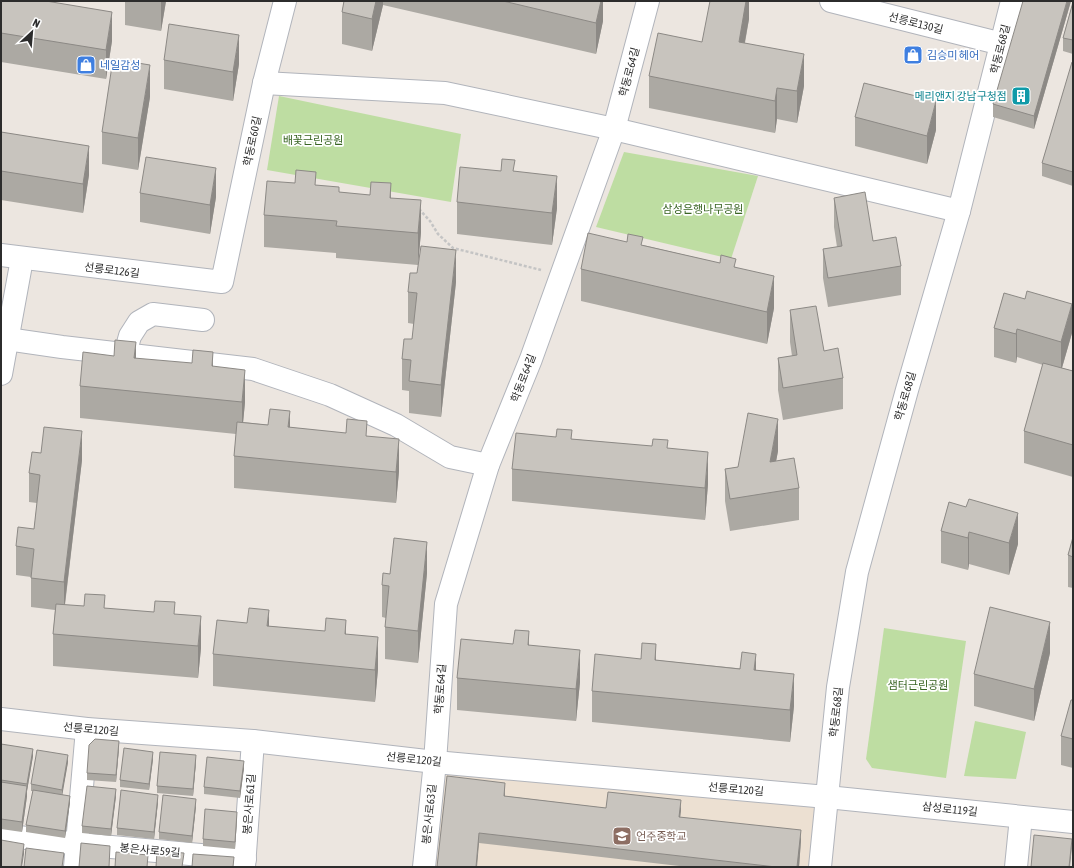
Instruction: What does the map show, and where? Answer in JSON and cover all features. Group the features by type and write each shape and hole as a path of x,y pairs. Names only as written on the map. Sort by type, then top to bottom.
{"street":[{"name":"학동로60길","path":"222,282 264,84 285,1"},
{"name":"학동로64길","path":"435,762 446,604 488,465 531,359 614,129 648,1"},
{"name":"선릉로130길","path":"831,1 1002,44"},
{"name":"학동로68길","path":"820,867 838,687 857,572 907,390 959,211 1012,1"},
{"path":"264,84 445,93 614,129 959,211"},
{"path":"1,374 7,339 11,257"},
{"name":"선릉로126길","path":"11,257 222,282"},
{"path":"125,354 130,336 139,322 153,314 203,320"},
{"path":"7,339 253,369 330,395 396,425 450,457 488,465"},
{"name":"선릉로120길","path":"1,719 87,729 253,741 435,762 827,797"},
{"path":"75,867 87,729"},
{"name":"봉은사로61길","path":"244,863 253,741"},
{"name":"봉은사로63길","path":"424,867 435,762"},
{"name":"삼성로119길","path":"827,797 1073,822"},
{"path":"1016,867 1021,817"},
{"name":"봉은사로59길","path":"1,835 244,863"}],"path":[{"path":"415,207 430,221 438,234 453,248 561,276"}],"shaded area":[{"name":"언주중학교","path":"435,768 817,805 811,867 426,867"}],"green space":[{"name":"배꽃근린공원","path":"279,96 461,134 451,202 267,170"},
{"name":"삼성은행나무공원","path":"624,152 758,176 731,259 596,227"},
{"name":"샘터근린공원","path":"884,628 966,641 946,778 872,768 866,759"},
{"path":"975,721 1026,732 1016,779 964,776"}],"building":[{"path":"1,1 46,1 112,12 106,50 1,33"},
{"path":"344,1 376,1 372,19 342,12"},
{"path":"503,1 601,1 596,23"},
{"path":"710,1 746,1 739,42 804,54 797,91 777,88 775,101 649,76 658,33 702,42"},
{"path":"1023,1 1067,1 1034,116 993,104"},
{"path":"1073,2 1073,40 1063,38"},
{"path":"169,24 239,35 233,72 164,60"},
{"path":"113,59 150,65 138,138 102,132"},
{"path":"1072,62 1073,63 1073,172 1042,163"},
{"path":"864,83 936,101 927,136 855,117"},
{"path":"1,132 89,146 83,184 1,171"},
{"path":"146,157 216,168 210,205 140,193"},
{"path":"502,159 515,160 513,171 557,176 552,213 457,202 460,167 501,171"},
{"path":"296,170 316,172 315,185 339,187 339,192 370,195 371,182 391,183 390,198 421,200 418,233 336,226 337,221 264,215 267,181 295,183"},
{"path":"865,192 873,241 896,237 901,266 828,278 823,249 842,246 834,198"},
{"path":"588,233 627,242 628,234 643,237 641,245 720,263 721,255 736,259 734,267 774,276 767,312 581,269"},
{"path":"421,246 456,250 441,385 409,381 411,360 402,359 404,339 412,339 417,293 408,292 410,273 417,273"},
{"path":"1027,291 1072,304 1061,342 1017,329 1016,334 994,328 1004,293 1025,299"},
{"path":"816,306 824,351 838,348 843,378 783,388 778,358 797,355 790,310"},
{"path":"115,340 136,342 134,358 192,363 193,350 213,352 212,366 245,370 242,402 80,386 83,352 114,356"},
{"path":"1043,363 1073,371 1073,445 1024,431"},
{"path":"270,409 290,411 288,427 346,433 347,419 367,421 366,436 399,439 396,472 234,456 237,422 268,425"},
{"path":"748,413 778,419 770,462 794,458 799,488 730,499 725,469 738,467"},
{"path":"44,427 82,431 64,582 31,578 34,549 16,546 18,527 34,529 40,475 29,473 32,452 41,453"},
{"path":"557,429 572,430 571,439 652,446 653,439 668,440 667,448 708,452 705,488 512,469 516,433 556,437"},
{"path":"969,499 1018,513 1009,543 969,532 968,538 941,531 949,502 966,507"},
{"path":"1073,537 1073,557 1068,555"},
{"path":"394,538 427,542 418,631 385,627 389,586 382,585 383,573 390,574"},
{"path":"85,594 105,595 104,608 154,612 155,601 175,602 174,614 201,616 198,646 53,634 56,604 84,606"},
{"path":"990,607 1050,622 1034,689 974,674"},
{"path":"249,608 269,610 267,626 325,631 326,618 346,620 345,634 378,637 375,670 213,654 217,620 247,623"},
{"path":"515,630 529,631 528,645 580,650 576,689 457,678 461,639 513,644"},
{"path":"642,643 656,644 655,660 740,669 742,652 756,654 754,670 794,674 790,710 592,691 595,654 641,659"},
{"path":"1071,700 1073,700 1073,739 1061,736"},
{"path":"95,739 119,741 116,775 87,773 89,745"},
{"path":"1,744 33,749 27,784 1,780"},
{"path":"124,748 153,752 149,784 120,780"},
{"path":"37,750 68,755 62,790 31,784"},
{"path":"160,752 196,755 193,789 157,786"},
{"path":"207,757 244,761 240,791 204,787"},
{"path":"447,776 505,783 504,796 606,808 608,792 681,800 679,817 801,830 797,867 776,867 479,833 476,867 437,867"},
{"path":"1,782 27,786 22,822 1,819"},
{"path":"87,786 116,789 111,829 82,826"},
{"path":"33,790 70,796 65,831 26,825"},
{"path":"121,790 158,795 154,832 117,828"},
{"path":"163,795 196,799 192,836 159,832"},
{"path":"205,809 237,812 235,842 203,839"},
{"path":"1034,835 1072,839 1069,867 1031,867"},
{"path":"1,840 24,844 21,867 1,867"},
{"path":"81,843 110,846 109,867 79,867"},
{"path":"26,848 64,853 62,867 24,867"},
{"path":"157,851 184,853 182,867 156,867"},
{"path":"116,852 148,855 147,867 115,867"},
{"path":"193,854 234,857 233,867 192,867"}],"place":[{"name":"김승미 헤어","path":"913,55"},
{"name":"네일감성","path":"86,65"},
{"name":"메리앤지 강남구청점","path":"1021,96"},
{"name":"언주중학교","path":"622,836"}]}
